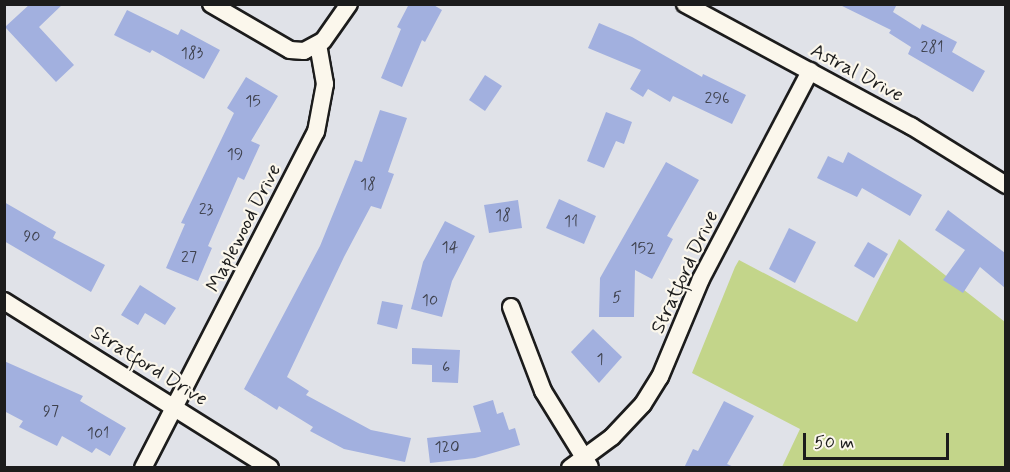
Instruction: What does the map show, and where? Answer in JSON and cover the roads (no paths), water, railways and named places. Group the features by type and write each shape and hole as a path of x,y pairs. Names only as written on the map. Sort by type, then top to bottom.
{"street":[{"path":"211,4 290,50 304,51 318,45 349,4"},
{"name":"Astral Drive","path":"685,4 911,126 1005,185"},
{"name":"Maplewood Drive","path":"143,468 316,132 325,84 318,45"},
{"name":"Stratford Drive","path":"570,468 588,463 644,404 660,377 701,279 810,71"},
{"name":"Stratford Drive","path":"4,301 175,406 270,468"},
{"path":"511,307 543,391 588,463"}]}
